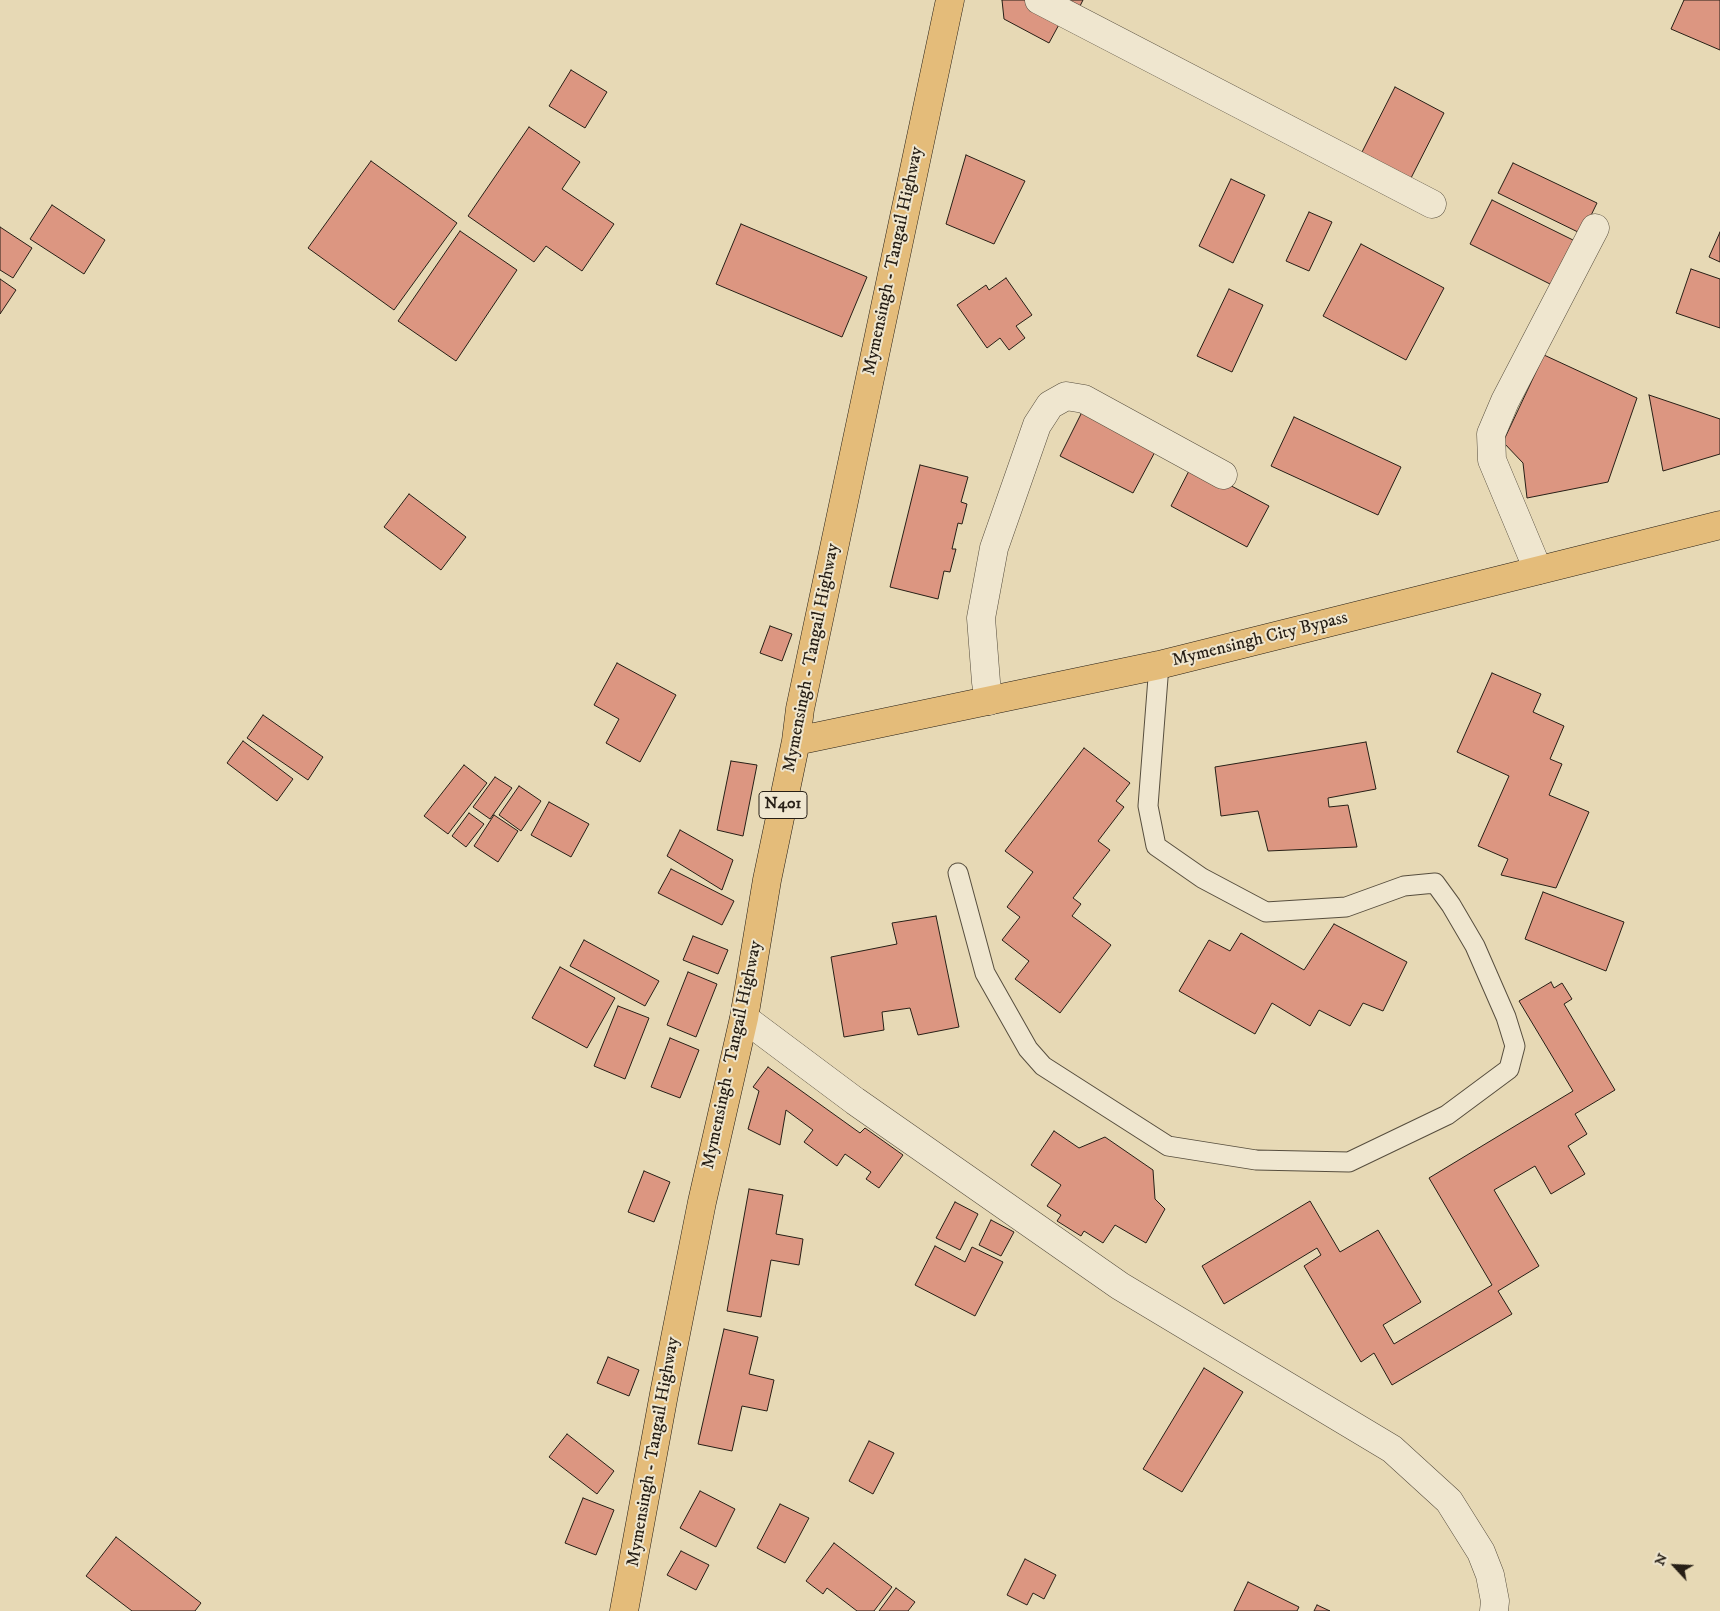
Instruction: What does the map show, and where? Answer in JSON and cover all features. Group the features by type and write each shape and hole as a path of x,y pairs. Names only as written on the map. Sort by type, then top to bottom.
{"highway":[{"name":"Mymensingh - Tangail Highway","path":"624,1611 698,1221 744,1018 767,880 796,741 800,709 950,0"},
{"name":"Mymensingh City Bypass","path":"796,741 1159,665 1720,525"}],"street":[{"path":"1039,0 1432,204"},
{"path":"1538,570 1492,460 1491,434 1510,392 1595,228"},
{"path":"990,701 986,682 981,618 994,548 1037,424 1050,405 1066,396 1084,400 1223,475"},
{"path":"744,1018 855,1101 1120,1286 1392,1449 1449,1501 1480,1552 1490,1575 1495,1601 1494,1611"}],"lane":[{"path":"958,873 985,973 1028,1049 1043,1066 1168,1146 1256,1160 1349,1162 1447,1115 1509,1069 1515,1046 1506,1017 1474,946 1451,905 1435,884 1404,886 1346,907 1266,912 1202,878 1156,846 1148,806 1159,665"}],"building":[{"path":"1002,0 1027,0 1062,19 1049,43 1004,19"},
{"path":"1068,0 1083,0 1080,6"},
{"path":"1684,0 1720,0 1720,50 1671,29"},
{"path":"571,70 607,92 585,128 549,106"},
{"path":"1395,87 1444,113 1410,180 1361,154"},
{"path":"529,127 580,162 562,189 614,224 582,271 546,246 534,262 468,216"},
{"path":"966,155 1025,181 994,244 946,224"},
{"path":"371,161 457,223 394,310 308,248"},
{"path":"1513,163 1597,203 1582,234 1498,193"},
{"path":"1231,179 1265,195 1233,263 1199,246"},
{"path":"1492,200 1575,241 1552,285 1470,244"},
{"path":"52,205 105,240 84,274 30,239"},
{"path":"1309,212 1332,222 1309,271 1286,261"},
{"path":"741,224 867,277 842,337 716,284"},
{"path":"0,227 32,248 13,278 0,270"},
{"path":"460,231 517,270 456,361 398,321"},
{"path":"1720,232 1720,262 1709,257"},
{"path":"1361,244 1444,288 1406,360 1323,316"},
{"path":"1691,269 1720,279 1720,328 1676,313"},
{"path":"1006,278 1032,315 1016,326 1025,338 1009,350 1000,338 987,348 957,305 986,285 989,290"},
{"path":"0,279 16,290 0,314"},
{"path":"1229,289 1263,305 1232,372 1197,356"},
{"path":"1544,355 1637,398 1608,482 1527,498 1523,463 1503,442"},
{"path":"1649,395 1720,419 1720,454 1663,471"},
{"path":"1082,412 1156,450 1133,493 1060,456"},
{"path":"1294,417 1401,467 1378,515 1271,466"},
{"path":"920,465 968,477 961,502 967,504 962,524 958,523 952,549 956,549 950,572 944,571 938,599 890,587"},
{"path":"1192,465 1269,506 1247,547 1171,506"},
{"path":"409,494 466,537 441,570 384,527"},
{"path":"770,626 792,634 782,661 760,653"},
{"path":"617,663 676,695 640,762 606,743 619,719 594,705"},
{"path":"1492,673 1541,694 1533,712 1564,726 1550,759 1562,764 1549,795 1589,812 1556,888 1501,875 1508,859 1478,846 1509,776 1457,752"},
{"path":"263,715 323,757 308,780 247,738"},
{"path":"243,741 293,779 277,801 227,763"},
{"path":"1366,742 1376,789 1328,798 1329,807 1348,805 1357,847 1268,851 1258,811 1221,816 1215,767"},
{"path":"1084,748 1130,783 1116,801 1124,807 1098,841 1110,850 1073,898 1081,904 1072,916 1111,945 1060,1013 1015,979 1029,961 1002,940 1020,917 1007,907 1033,872 1005,851"},
{"path":"731,761 757,765 743,836 717,830"},
{"path":"464,765 487,783 448,834 424,816"},
{"path":"495,777 512,788 490,819 473,807"},
{"path":"519,786 541,801 521,831 499,815"},
{"path":"549,802 589,824 571,857 531,835"},
{"path":"469,813 484,824 466,847 452,836"},
{"path":"494,815 518,831 498,862 474,846"},
{"path":"680,830 733,860 722,890 667,856"},
{"path":"671,869 734,901 722,925 658,893"},
{"path":"1543,892 1624,922 1606,971 1525,939"},
{"path":"936,916 959,1027 918,1035 910,1008 882,1012 884,1030 844,1037 831,957 897,944 892,923"},
{"path":"1334,924 1407,962 1383,1011 1363,1003 1350,1026 1319,1010 1310,1026 1272,1003 1255,1034 1179,991 1209,940 1230,951 1241,933 1304,970"},
{"path":"693,936 728,950 718,974 683,960"},
{"path":"584,940 659,981 645,1006 570,966"},
{"path":"560,967 615,998 587,1048 532,1018"},
{"path":"688,972 717,984 696,1037 667,1025"},
{"path":"1551,982 1554,988 1562,983 1572,999 1564,1004 1615,1090 1575,1114 1587,1134 1568,1146 1585,1174 1551,1194 1535,1166 1494,1190 1539,1266 1498,1291 1512,1314 1392,1385 1374,1353 1361,1362 1304,1266 1321,1255 1317,1248 1224,1304 1202,1266 1310,1201 1340,1252 1378,1230 1421,1302 1383,1325 1394,1344 1492,1285 1429,1178 1573,1091 1519,1001"},
{"path":"618,1006 649,1018 625,1079 594,1066"},
{"path":"670,1038 699,1050 680,1098 651,1087"},
{"path":"768,1067 860,1133 865,1128 903,1155 879,1188 866,1179 871,1172 845,1154 837,1166 804,1142 813,1130 786,1110 780,1145 748,1129 759,1091 753,1087"},
{"path":"1054,1131 1079,1148 1105,1137 1153,1170 1155,1199 1165,1209 1146,1243 1115,1225 1103,1243 1084,1231 1081,1236 1057,1221 1061,1215 1047,1206 1061,1185 1031,1165"},
{"path":"644,1171 670,1182 654,1222 628,1212"},
{"path":"749,1189 783,1195 776,1234 803,1239 799,1265 771,1260 761,1317 727,1311"},
{"path":"955,1202 978,1214 960,1250 936,1238"},
{"path":"991,1220 1014,1232 1001,1256 979,1245"},
{"path":"935,1246 965,1262 972,1247 1003,1262 975,1316 915,1285"},
{"path":"724,1329 758,1337 749,1374 774,1380 767,1411 742,1406 732,1451 698,1444"},
{"path":"608,1357 639,1370 629,1396 597,1383"},
{"path":"1204,1368 1243,1392 1182,1492 1143,1469"},
{"path":"567,1434 614,1471 597,1494 549,1457"},
{"path":"869,1441 894,1453 873,1494 849,1481"},
{"path":"700,1491 735,1509 716,1547 680,1528"},
{"path":"583,1498 614,1510 596,1555 565,1543"},
{"path":"780,1504 809,1518 785,1563 757,1548"},
{"path":"116,1537 201,1603 195,1611 132,1611 86,1576"},
{"path":"834,1543 892,1587 874,1611 857,1611 827,1588 823,1594 806,1581"},
{"path":"681,1551 709,1565 696,1590 667,1575"},
{"path":"1025,1559 1056,1575 1044,1599 1033,1593 1027,1605 1007,1595"},
{"path":"1248,1582 1299,1607 1297,1611 1234,1611"},
{"path":"896,1588 915,1602 908,1611 879,1611"},
{"path":"1317,1605 1330,1611 1314,1611"}]}
